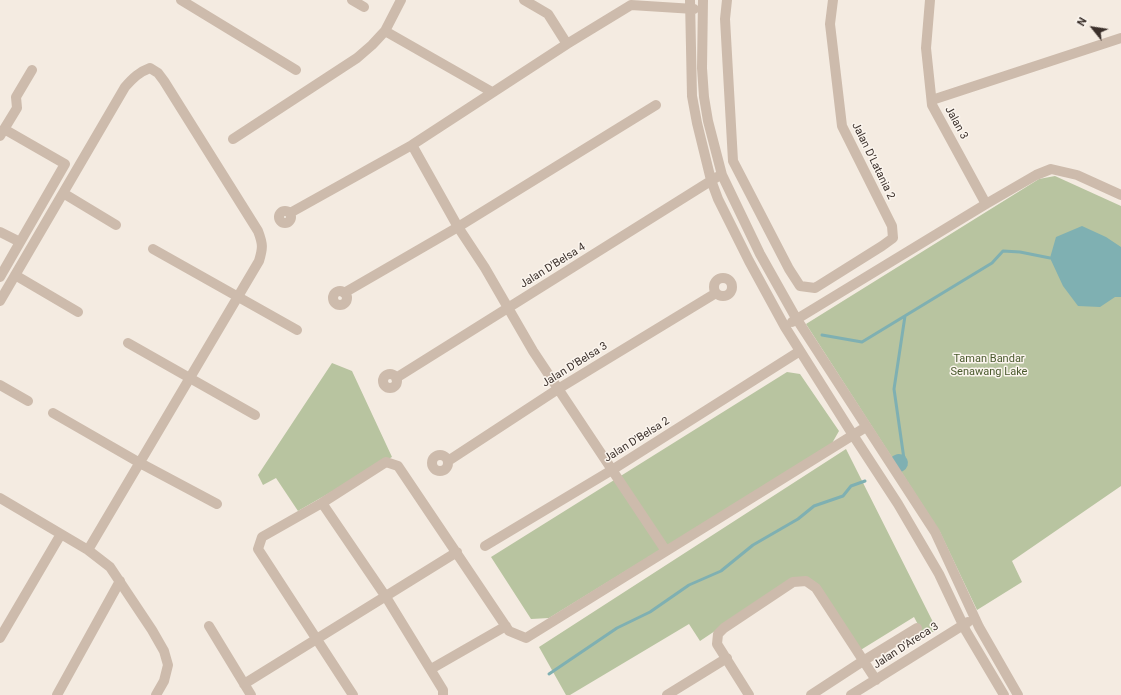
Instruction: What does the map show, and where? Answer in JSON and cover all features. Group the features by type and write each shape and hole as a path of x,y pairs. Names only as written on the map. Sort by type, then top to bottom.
{"street":[{"path":"182,0 296,70"},
{"path":"352,0 364,7"},
{"path":"232,139 357,58 385,31 401,0"},
{"path":"524,0 548,14 567,44"},
{"name":"Jalan D’Latania 2","path":"727,0 725,19 733,161 789,269 800,286 815,288 893,238 892,226 842,126 830,24 833,0"},
{"name":"Jalan 3","path":"930,0 926,48 932,105 986,204"},
{"path":"689,4 692,96 711,180 718,199 749,261 785,327 898,504 939,574 962,624 1004,695"},
{"path":"290,213 412,145 567,44 631,5 702,4 702,68 704,97 708,121 722,175 760,254 796,318 934,532 975,619 1018,695"},
{"path":"385,31 492,92"},
{"path":"932,100 1121,38"},
{"path":"0,301 125,87 134,76 143,70 150,68 158,73 258,232 263,243 259,261 88,550"},
{"path":"0,277 65,164 2,132 17,108 16,97 32,70"},
{"path":"344,293 458,227 656,105"},
{"path":"412,145 458,227 485,268 533,351 666,551"},
{"path":"785,327 796,318 1036,174 1051,169 1077,175 1121,195"},
{"name":"Jalan D'Belsa 4","path":"396,378 610,245 711,180 722,175"},
{"path":"63,193 116,225"},
{"path":"0,232 20,242"},
{"path":"153,249 297,330"},
{"path":"16,275 78,312"},
{"name":"Jalan D'Belsa 3","path":"448,461 558,389 716,293"},
{"path":"128,343 255,415"},
{"name":"Jalan D'Belsa 2","path":"485,546 612,470 800,351"},
{"path":"0,385 28,400"},
{"path":"53,413 140,463 217,504"},
{"path":"353,695 258,549 262,538 322,503 386,462 398,466 509,631 526,638 866,427"},
{"path":"0,498 88,550 110,567 120,580 164,650 168,665 164,681 156,695"},
{"path":"322,503 386,597 431,669 443,690 443,695"},
{"path":"0,638 61,534"},
{"path":"244,684 457,552"},
{"path":"57,695 120,580"},
{"path":"749,695 717,644 718,634 724,628 793,582 806,581 816,588 876,680"},
{"name":"Jalan D'Areca 3","path":"851,695 962,624 975,619"},
{"path":"208,626 250,695"},
{"path":"431,669 506,626"},
{"path":"811,695 917,628"},
{"path":"667,695 726,658"}],"green space":[{"name":"Taman Bandar Senawang Lake","path":"1055,176 1121,206 1121,486 1012,561 1022,582 977,610 940,532 806,324 1039,179"},
{"path":"332,363 352,371 392,457 298,511 276,478 263,485 258,475"},
{"path":"787,372 800,374 839,431 831,445 549,618 531,619 491,557"},
{"path":"846,449 937,630 924,636 914,617 859,651 814,581 785,584 700,641 689,624 570,695 566,695 539,647"}],"water":[{"path":"1082,226 1106,237 1121,247 1121,297 1115,297 1100,307 1078,306 1063,286 1050,258 1056,237"}],"waterway":[{"path":"822,335 862,342 992,263 1003,251 1020,252 1050,258"},
{"path":"899,463 904,459 894,389 905,316"},
{"path":"549,674 617,628 650,612 689,585 721,571 753,545 798,519 814,506 843,496 851,486 865,481"}]}
